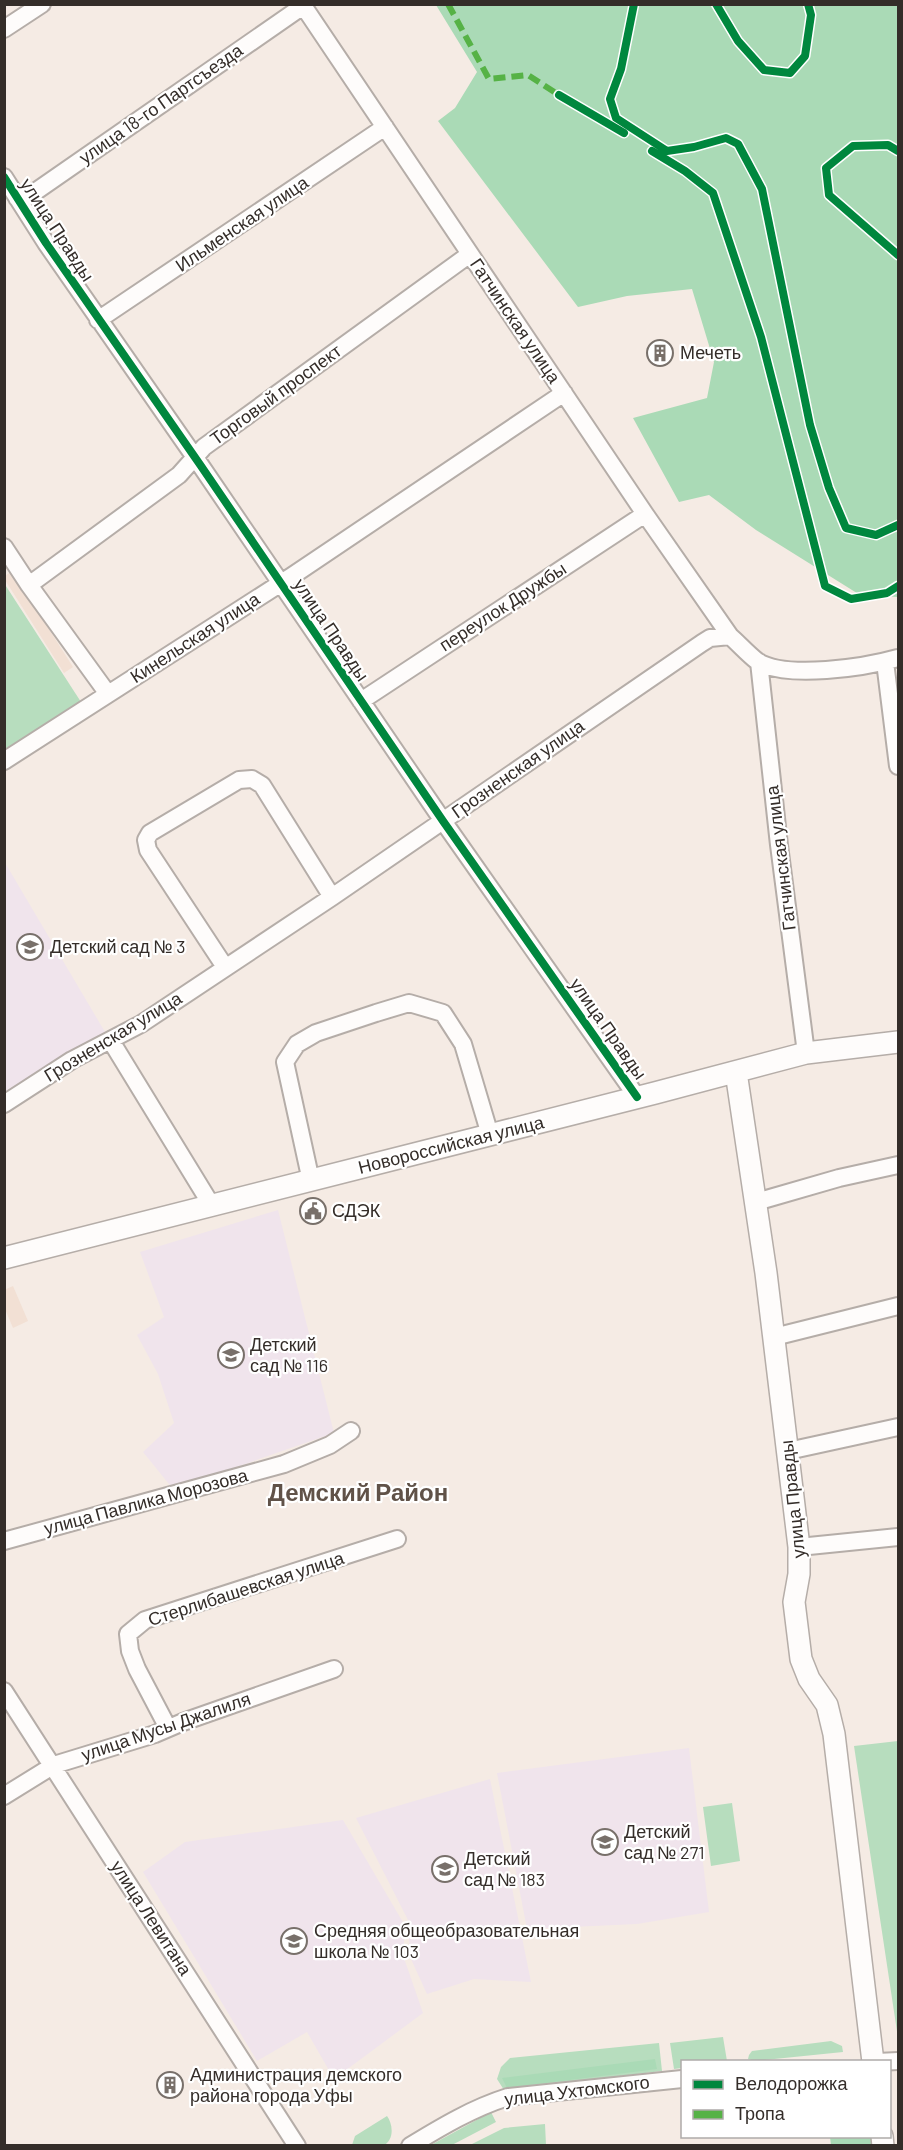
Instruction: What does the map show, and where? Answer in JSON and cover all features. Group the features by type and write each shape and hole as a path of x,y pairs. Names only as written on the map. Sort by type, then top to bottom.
{"main road":[{"name":"Новороссийская улица","path":"4,1258 806,1053 898,1041"},
{"name":"улица Правды","path":"736,1072 774,1337 799,1546 800,1568 794,1602 800,1649 805,1671 827,1705 834,1734 875,2060"}],"street":[{"path":"4,29 42,4"},
{"name":"Гатчинская улица","path":"303,5 645,514 730,636"},
{"name":"улица 18-го Партсъезда","path":"17,198 32,194 303,5"},
{"name":"Ильменская улица","path":"98,320 385,128"},
{"name":"улица Правды","path":"4,177 98,320 195,458 442,821 637,1097"},
{"name":"Торговый проспект","path":"29,585 179,475 204,447 470,254"},
{"name":"Кинельская улица","path":"4,761 280,583 564,393"},
{"name":"переулок Дружбы","path":"361,701 645,514"},
{"path":"4,547 108,694"},
{"path":"730,636 759,662 786,669 835,670 892,660 898,766"},
{"name":"Грозненская улица","path":"4,1104 72,1060 141,1024 332,897 702,643 710,638 730,636"},
{"name":"Гатчинская улица","path":"759,662 806,1053"},
{"path":"225,967 148,850 146,840 150,833 239,780 252,779 262,785 332,897"},
{"path":"311,1181 285,1062 297,1044 316,1033 409,1003 443,1013 463,1044 490,1135"},
{"path":"111,1041 212,1206"},
{"path":"756,1202 839,1178 898,1165"},
{"path":"774,1337 898,1306"},
{"path":"788,1451 898,1427"},
{"name":"улица Павлика Морозова","path":"4,1541 284,1464 330,1445 351,1431"},
{"path":"799,1546 898,1537"},
{"name":"Стерлибашевская улица","path":"168,1728 130,1651 128,1634 145,1620 397,1539"},
{"name":"улица Мусы Джалиля","path":"4,1796 54,1765 168,1728 334,1669"},
{"name":"улица Левитана","path":"4,1691 54,1765 297,2145"},
{"name":"улица Ухтомского","path":"410,2145 459,2117 488,2103 508,2097 681,2079"}],"shaded area":[{"path":"12,571 73,667 64,673 5,580 5,576"},
{"name":"Детский сад № 3","path":"4,861 105,1032 5,1093"},
{"name":"Детский сад № 116","path":"278,1210 334,1433 173,1489 143,1452 174,1423 158,1374 137,1335 164,1317 140,1252"},
{"path":"13,1286 28,1321 13,1328 5,1309 4,1290"},
{"name":"Детский сад № 271","path":"689,1748 709,1912 637,1924 527,1929 497,1773"},
{"name":"Детский сад № 183","path":"490,1779 531,1982 474,1979 427,1994 410,1957 408,1920 356,1818"},
{"name":"Средняя общеобразовательная школа № 103","path":"343,1820 404,1924 404,1958 423,2013 334,2079 307,2032 257,2061 143,1872 185,1842"}],"green space":[{"path":"436,5 898,5 898,597 860,595 756,530 709,495 679,502 633,418 707,398 714,362 692,289 627,296 578,307 438,121 455,108 477,72"},
{"path":"4,583 81,702 4,751"},
{"path":"898,1741 898,2038 854,1746"},
{"path":"732,1803 740,1861 711,1866 703,1807"},
{"path":"723,2037 727,2060 681,2060 681,2068 674,2069 670,2043"},
{"path":"831,2041 842,2046 843,2052 752,2060 748,2059 752,2051"},
{"path":"659,2043 662,2071 504,2090 497,2079 501,2067 510,2058"},
{"path":"655,2059 657,2069 507,2088 502,2078"},
{"path":"491,2112 496,2122 452,2145 431,2145"},
{"path":"387,2116 392,2132 386,2144 375,2147 352,2145 355,2136"},
{"path":"545,2124 546,2145 470,2145 504,2128"},
{"path":"830,2138 873,2138 874,2145 831,2145"}],"marked path":[{"path":"448,4 489,79 528,75 559,95"}],"cycle path":[{"path":"634,4 621,69 610,99 616,118 667,151 694,147 726,138 738,144 762,189 810,425 829,488 846,528 876,535 898,525"},
{"path":"716,4 738,41 764,70 790,73 805,56 811,15 808,4"},
{"path":"559,95 624,133"},
{"path":"898,151 888,145 853,146 826,168 829,195 898,255"},
{"path":"652,151 685,171 713,193 761,337 825,586 851,599 887,593 898,586"},
{"path":"4,177 46,243 443,821 637,1097"}],"place":[{"name":"Мечеть","path":"660,353"},
{"name":"Детский сад № 3","path":"30,947"},
{"name":"СДЭК","path":"313,1211"},
{"name":"Детский сад № 116","path":"231,1355"},
{"name":"Детский сад № 271","path":"605,1842"},
{"name":"Детский сад № 183","path":"445,1869"},
{"name":"Средняя общеобразовательная школа № 103","path":"294,1941"},
{"name":"Администрация демского района города Уфы","path":"170,2085"}],"district":[{"name":"Демский Район","path":"358,1493"}]}
